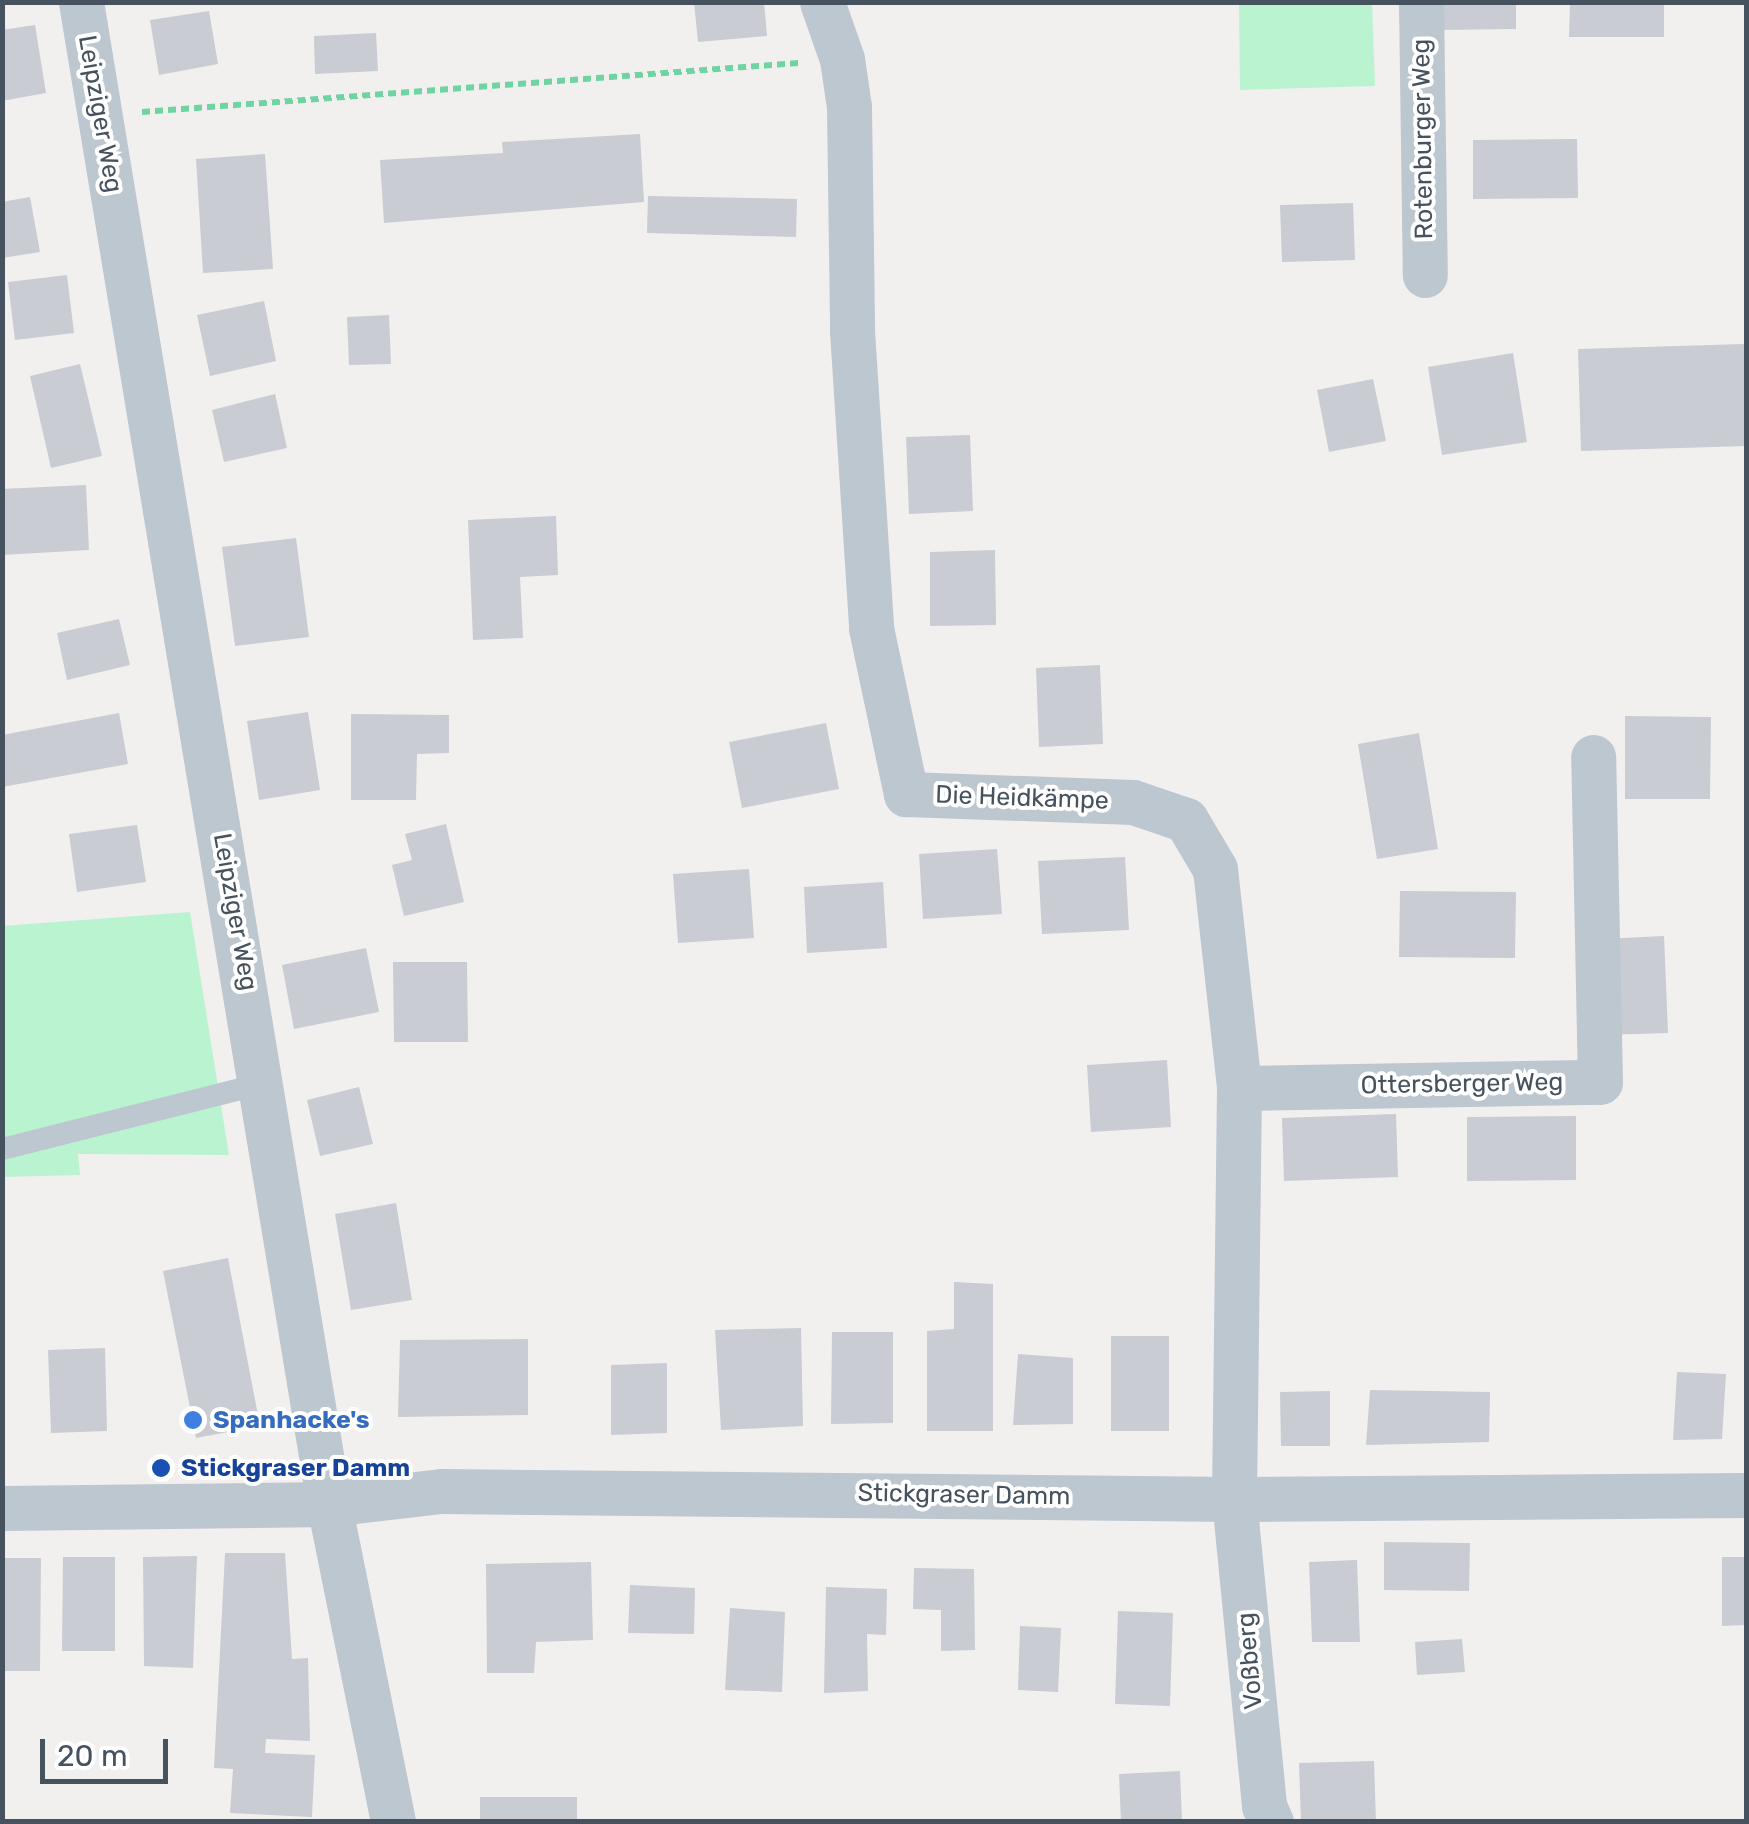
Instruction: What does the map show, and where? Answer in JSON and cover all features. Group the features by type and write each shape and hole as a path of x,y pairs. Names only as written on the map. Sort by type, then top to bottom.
{"street":[{"name":"Leipziger Weg","path":"81,2 264,1083 329,1504 393,1822"},
{"name":"Die Heidkämpe","path":"822,2 842,60 871,628 906,794 1133,802 1186,820 1216,869 1239,1088 1234,1499"},
{"name":"Rotenburger Weg","path":"1421,2 1426,274"},
{"name":"Ottersberger Weg","path":"1239,1088 1600,1082 1592,757"},
{"name":"Stickgraser Damm","path":"2,1508 329,1504 476,1490 1234,1499 1746,1495"},
{"name":"Voßberg","path":"1234,1499 1264,1806 1270,1822"}],"lane":[{"path":"2,1149 264,1083"}],"path":[{"path":"101,115 842,60"}],"green space":[{"path":"1239,3 1372,3 1375,86 1240,90"},
{"path":"190,912 229,1155 78,1154 80,1175 3,1177 2,926"}],"building":[{"path":"694,2 764,2 767,36 698,42"},
{"path":"1437,2 1516,2 1516,29 1438,30"},
{"path":"1570,2 1664,2 1664,37 1569,37"},
{"path":"209,11 218,64 159,75 150,20"},
{"path":"35,25 46,93 2,101 2,30"},
{"path":"376,33 378,71 315,74 314,36"},
{"path":"640,134 644,202 384,223 380,160 503,153 502,142"},
{"path":"1577,139 1578,198 1473,199 1473,140"},
{"path":"265,154 273,269 203,273 196,159"},
{"path":"648,196 797,199 796,237 647,233"},
{"path":"30,197 40,252 2,258 2,202"},
{"path":"1353,203 1355,260 1282,262 1280,205"},
{"path":"67,275 74,333 15,340 8,282"},
{"path":"264,301 276,361 210,376 197,315"},
{"path":"389,315 391,364 349,365 347,317"},
{"path":"1744,344 1746,446 1581,451 1578,349"},
{"path":"1513,353 1527,442 1442,455 1428,367"},
{"path":"80,364 102,456 51,468 30,376"},
{"path":"1373,379 1386,441 1329,452 1317,390"},
{"path":"275,394 287,448 224,462 212,410"},
{"path":"970,435 973,511 909,514 906,437"},
{"path":"86,485 89,550 2,555 2,489"},
{"path":"556,516 558,575 520,577 523,638 473,640 468,520"},
{"path":"296,538 309,637 235,646 222,547"},
{"path":"995,550 996,625 930,626 930,552"},
{"path":"119,619 130,665 67,680 57,633"},
{"path":"1100,665 1103,744 1039,747 1036,668"},
{"path":"308,712 320,790 259,800 247,721"},
{"path":"119,713 128,764 2,787 2,735"},
{"path":"351,714 449,715 449,753 417,754 416,800 351,800"},
{"path":"1625,716 1711,717 1710,799 1625,799"},
{"path":"826,723 839,789 742,808 729,742"},
{"path":"1419,733 1438,849 1377,859 1358,744"},
{"path":"446,824 464,902 404,916 392,865 412,860 405,834"},
{"path":"137,825 146,882 77,892 69,834"},
{"path":"997,849 1002,914 923,919 919,854"},
{"path":"1125,857 1129,930 1042,934 1038,861"},
{"path":"749,869 754,938 678,943 673,874"},
{"path":"883,882 887,948 807,953 804,887"},
{"path":"1400,891 1516,892 1515,958 1399,957"},
{"path":"1664,936 1668,1033 1606,1035 1601,939"},
{"path":"366,948 379,1012 294,1029 282,965"},
{"path":"393,962 467,962 468,1042 394,1042"},
{"path":"1167,1060 1171,1127 1091,1132 1087,1065"},
{"path":"359,1087 373,1144 320,1156 307,1100"},
{"path":"1396,1114 1398,1177 1284,1181 1282,1118"},
{"path":"1576,1116 1576,1180 1467,1181 1467,1117"},
{"path":"396,1203 412,1300 351,1310 335,1214"},
{"path":"228,1258 260,1426 196,1438 163,1271"},
{"path":"954,1282 993,1284 993,1431 927,1431 927,1331 954,1329"},
{"path":"801,1328 803,1426 721,1430 715,1330"},
{"path":"832,1332 893,1332 893,1423 831,1424"},
{"path":"1111,1336 1169,1336 1169,1431 1111,1431"},
{"path":"528,1339 528,1415 398,1417 400,1340"},
{"path":"105,1348 107,1431 51,1433 48,1350"},
{"path":"1018,1354 1073,1358 1073,1424 1013,1425"},
{"path":"667,1363 667,1433 611,1435 611,1365"},
{"path":"1677,1372 1726,1374 1722,1439 1673,1440"},
{"path":"1370,1390 1490,1392 1489,1442 1366,1445"},
{"path":"1330,1391 1330,1446 1281,1446 1280,1392"},
{"path":"1384,1542 1470,1543 1469,1591 1384,1590"},
{"path":"225,1553 285,1553 292,1659 308,1658 310,1741 266,1739 265,1753 315,1755 312,1817 230,1813 233,1769 214,1768"},
{"path":"197,1556 193,1668 144,1666 143,1557"},
{"path":"63,1557 115,1557 115,1651 62,1651"},
{"path":"1722,1557 1746,1557 1746,1625 1722,1626"},
{"path":"2,1558 41,1558 40,1671 2,1671"},
{"path":"1357,1560 1360,1642 1312,1642 1309,1562"},
{"path":"591,1562 593,1640 536,1642 534,1673 487,1673 486,1564"},
{"path":"914,1568 974,1569 975,1650 941,1651 941,1610 913,1609"},
{"path":"630,1585 695,1588 694,1634 628,1633"},
{"path":"826,1587 887,1589 886,1635 867,1634 868,1691 824,1693"},
{"path":"730,1608 785,1612 782,1692 725,1690"},
{"path":"1118,1611 1173,1613 1170,1706 1115,1704"},
{"path":"1020,1626 1061,1628 1058,1692 1018,1690"},
{"path":"1462,1639 1465,1672 1417,1675 1415,1642"},
{"path":"1374,1761 1376,1822 1301,1822 1299,1763"},
{"path":"1180,1771 1182,1822 1121,1822 1119,1774"},
{"path":"480,1797 577,1797 577,1822 480,1822"}],"place":[{"name":"Spanhacke's","path":"193,1420"},
{"name":"Stickgraser Damm","path":"161,1468"}]}
